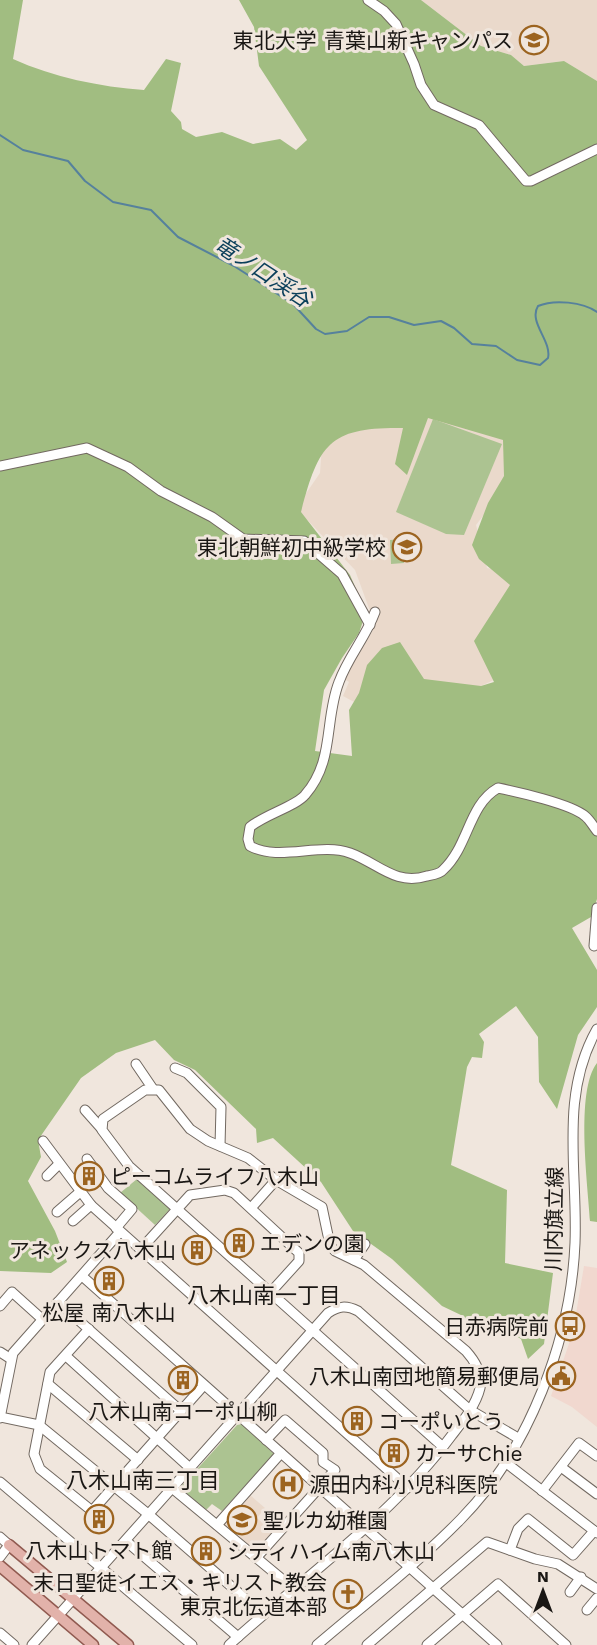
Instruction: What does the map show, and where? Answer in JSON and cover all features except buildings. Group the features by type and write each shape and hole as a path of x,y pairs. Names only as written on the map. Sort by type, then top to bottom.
{"main road":[{"path":"9,1545 128,1645"},
{"path":"0,1566 93,1645"}],"street":[{"path":"368,0 384,11 396,24 421,85 434,105 478,125 526,181 531,181 597,149"},
{"path":"0,466 87,448 128,467 161,491 212,517 243,539 304,541 342,574 370,625"},
{"path":"375,612 340,679 333,700 329,746 323,767 304,796 261,818 250,827 248,839 250,846 276,851 349,852 393,877 420,879 442,872 464,843 480,802 498,788 524,793 575,810 585,815 597,831"},
{"path":"594,946 597,908"},
{"name":"川内旗立線","path":"317,1645 460,1520 505,1462 542,1386 568,1295 575,1242 573,1102 576,1084 595,1037"},
{"path":"136,1064 153,1089"},
{"path":"175,1068 187,1073 221,1107 220,1146"},
{"path":"101,1128 103,1119 145,1090 159,1090 190,1129 248,1158 276,1180 322,1207 330,1245 335,1251 364,1265 473,1358 480,1376 480,1386 470,1410 443,1447 408,1488 229,1645"},
{"path":"85,1110 129,1166 443,1447"},
{"path":"43,1142 91,1205 275,1372 408,1488"},
{"path":"87,1159 108,1188 132,1209 82,1276 13,1353 0,1418 39,1425 115,1486 263,1614"},
{"path":"47,1176 59,1164"},
{"path":"251,1209 276,1180"},
{"path":"140,1250 190,1196 225,1190 234,1193 299,1253 298,1261 270,1293"},
{"path":"57,1212 80,1192"},
{"path":"74,1221 91,1205"},
{"path":"354,1260 365,1244"},
{"path":"82,1276 462,1614 492,1644"},
{"path":"0,1306 12,1292 42,1319"},
{"path":"58,1302 181,1411"},
{"path":"32,1645 237,1414 312,1331 336,1308 350,1307 358,1311 470,1410 518,1438"},
{"path":"89,1329 50,1372 34,1454 40,1469 92,1511 204,1385"},
{"path":"0,1352 11,1359"},
{"path":"66,1356 190,1468"},
{"path":"48,1384 138,1460"},
{"path":"256,1558 336,1470 323,1462 323,1453 285,1420 266,1440"},
{"path":"542,1491 579,1443 597,1456"},
{"path":"217,1525 281,1453"},
{"path":"505,1462 596,1532 573,1555 528,1519 518,1530 510,1550"},
{"path":"561,1467 597,1494"},
{"path":"0,1482 192,1645"},
{"path":"172,1488 294,1588"},
{"path":"0,1537 9,1545 0,1557"},
{"path":"126,1541 238,1637"},
{"path":"367,1645 487,1542 558,1564 596,1585"},
{"path":"570,1592 581,1577"},
{"path":"427,1645 498,1584 566,1645"},
{"path":"587,1610 597,1598"},
{"path":"0,1633 14,1645"}],"shaded area":[{"name":"東北大学 青葉山新キャンパス","path":"421,0 597,0 597,81 564,61 524,66 511,55 481,46"},
{"name":"東北朝鮮初中級学校","path":"432,413 517,435 510,481 476,525 487,568 557,582 540,658 481,686 382,717 343,696 349,682 343,678 372,632 379,612 370,611 355,570 296,508 320,473 322,444 352,423"},
{"path":"584,1266 597,1268 597,1427 572,1407 551,1396 573,1332"},
{"name":"聖ルカ幼稚園","path":"249,1494 265,1508 257,1518 274,1533 258,1551 253,1551 224,1527 223,1522"}],"green space":[{"path":"0,0 23,0 13,59 77,80 144,90 166,59 181,63 171,111 181,122 182,129 196,137 222,132 253,144 280,139 296,150 307,140 259,66 254,27 239,0 421,0 481,46 511,55 524,66 564,61 597,81 597,899 591,917 572,928 597,970 597,1007 578,1035 557,1109 539,1082 538,1037 516,1006 479,1034 484,1042 482,1058 472,1057 467,1067 451,1165 507,1190 505,1263 553,1273 544,1344 528,1359 521,1339 500,1327 485,1335 463,1316 442,1306 392,1259 353,1231 321,1182 273,1138 257,1143 256,1129 195,1070 174,1060 155,1040 116,1053 81,1078 38,1140 41,1157 28,1181 55,1231 67,1262 51,1273 0,1271","holes":["428,418 503,440 504,476 488,503 472,545 479,559 510,585 474,641 494,682 481,686 424,679 400,642 382,648 367,665 359,693 349,710 352,756 315,751 324,690 359,633 366,612 350,575 301,512 314,470 322,455 331,444 343,436 378,428 403,428 395,464 407,475"]},
{"path":"433,419 502,444 464,535 446,534 396,512"},
{"path":"403,539 404,563 391,564 390,540"},
{"path":"597,1063 597,1222 590,1221 584,1139 586,1094 590,1076"},
{"path":"137,1179 170,1209 155,1225 120,1193"},
{"path":"242,1424 274,1454 222,1511 212,1504 205,1511 179,1489 237,1425"}],"waterway":[{"name":"竜ノ口渓谷","path":"0,135 23,150 68,161 85,181 113,202 151,210 178,237 234,266 293,304 316,329 325,334 347,331 369,317 389,317 414,325 441,321 454,328 472,344 496,346 517,360 540,365 548,358 548,352 536,318 538,306 568,303 584,306 597,312"}],"place":[{"name":"東北大学 青葉山新キャンパス","path":"534,40"},
{"name":"東北朝鮮初中級学校","path":"407,547"},
{"name":"ピーコムライフ八木山","path":"89,1176"},
{"name":"エデンの園","path":"239,1243"},
{"name":"アネックス八木山","path":"197,1250"},
{"name":"松屋 南八木山","path":"109,1281"},
{"name":"日赤病院前","path":"570,1326"},
{"name":"八木山南団地簡易郵便局","path":"561,1376"},
{"name":"八木山南コーポ山柳","path":"183,1380"},
{"name":"コーポいとう","path":"357,1421"},
{"name":"カーサChie","path":"394,1453"},
{"name":"源田内科小児科医院","path":"288,1484"},
{"name":"八木山トマト館","path":"99,1519"},
{"name":"聖ルカ幼稚園","path":"242,1520"},
{"name":"シティハイム南八木山","path":"206,1551"},
{"name":"末日聖徒イエス・キリスト教会 東京北伝道本部","path":"348,1594"}],"district":[{"name":"八木山南一丁目","path":"264,1295"},
{"name":"八木山南三丁目","path":"143,1480"}]}
